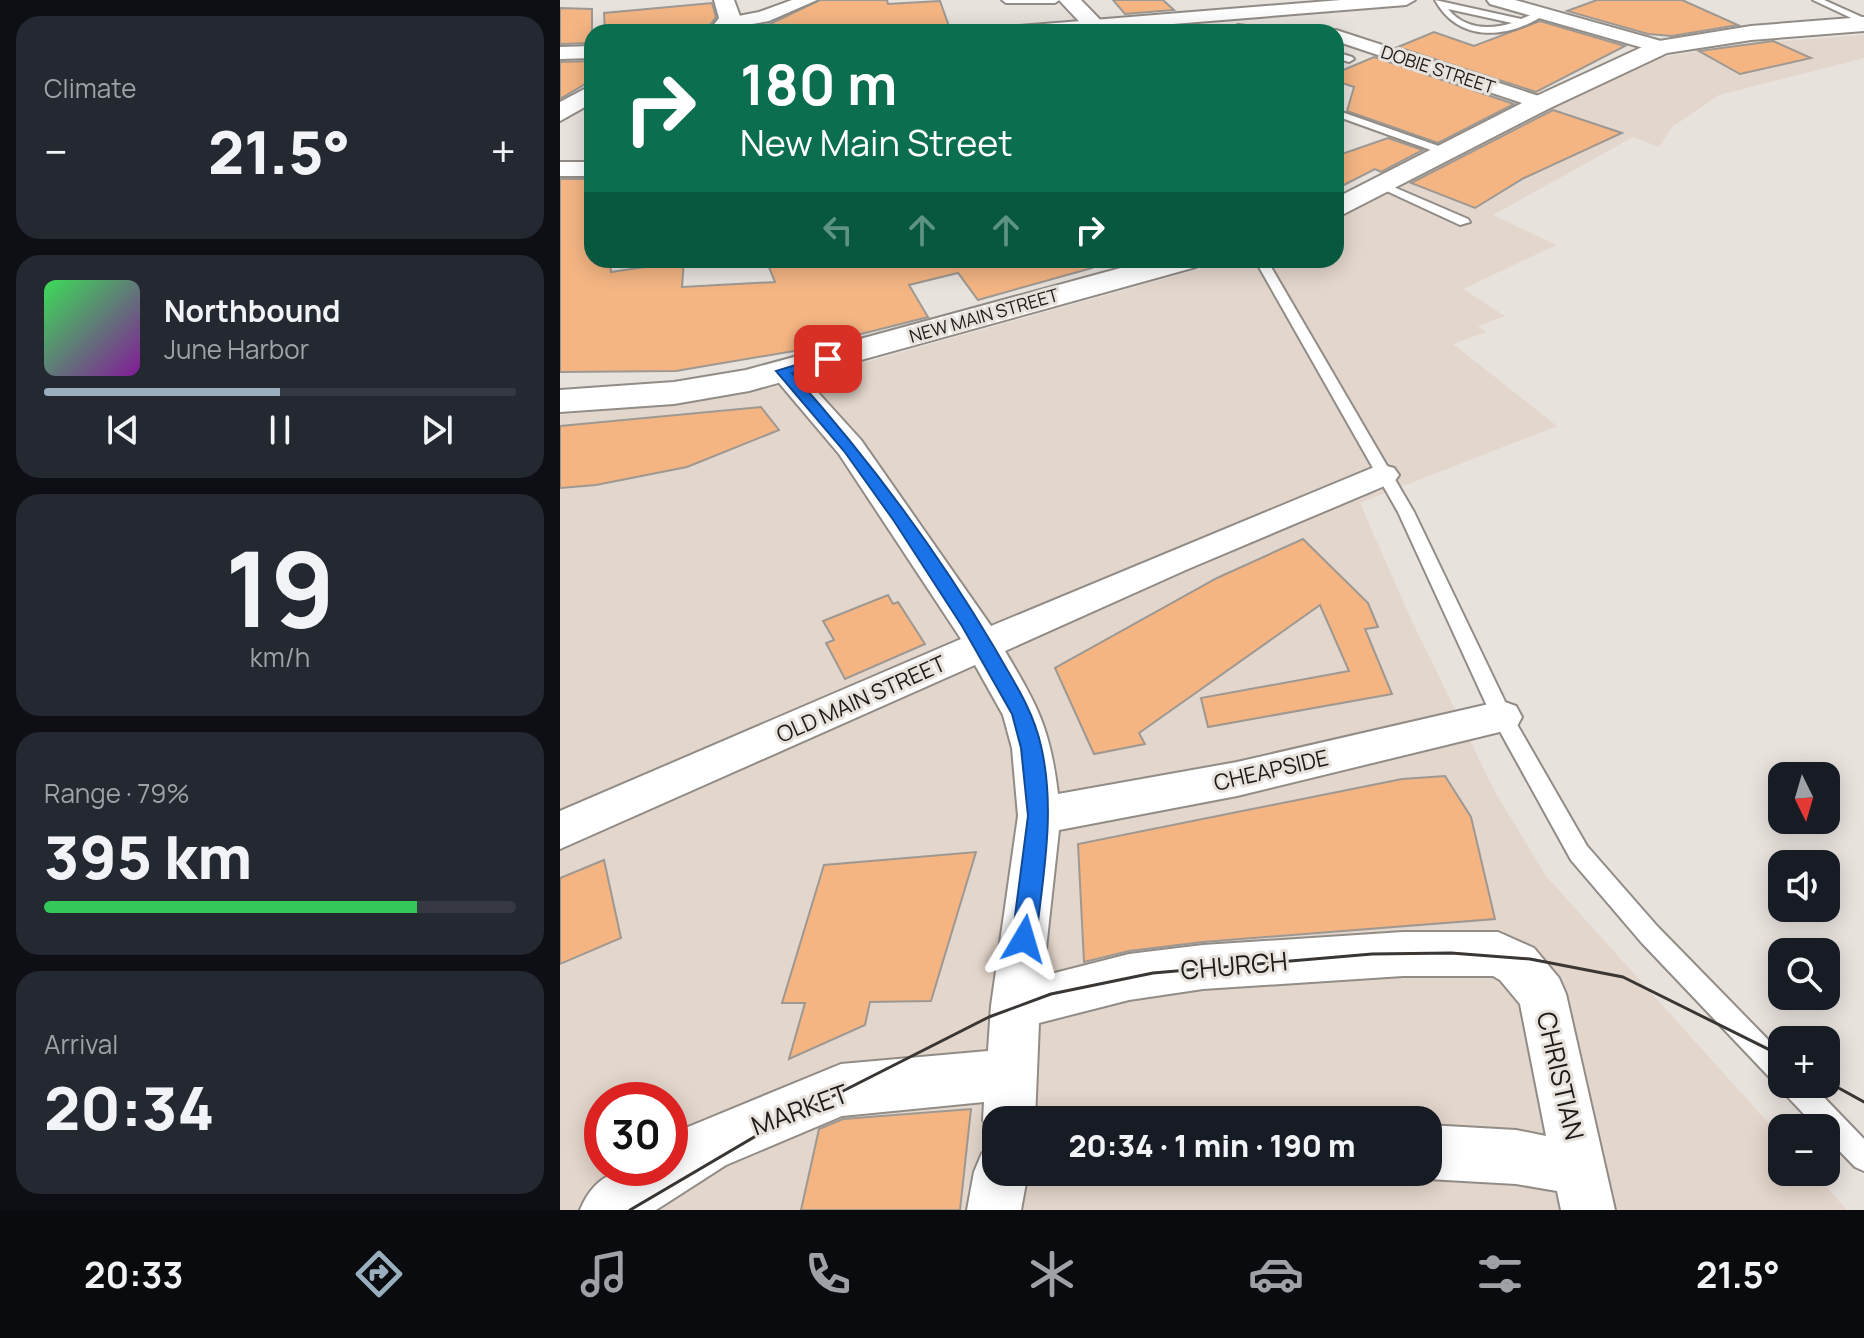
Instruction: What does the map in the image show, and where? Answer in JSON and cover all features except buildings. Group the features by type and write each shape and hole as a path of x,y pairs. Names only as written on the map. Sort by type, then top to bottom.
{"street":[{"path":"724,0 724,24"},
{"path":"736,24 808,0"},
{"path":"1069,0 1092,24"},
{"path":"1145,24 1406,0"},
{"path":"1496,0 1661,47"},
{"path":"1269,11 1305,24"},
{"path":"1344,205 1541,103 1661,47 1751,33 1864,22"},
{"name":"DOBIE STREET","path":"1344,38 1541,103"},
{"path":"1344,59 1374,49"},
{"path":"560,53 584,52"},
{"path":"560,113 584,97"},
{"path":"560,169 584,169"},
{"name":"NEW MAIN STREET","path":"560,401 674,393 783,371 1127,268"},
{"path":"783,371 866,470 961,608 1022,714 1032,748 1039,816 1015,1006 1011,1097"},
{"name":"OLD MAIN STREET","path":"560,830 680,781 1185,555 1383,475"},
{"name":"CHEAPSIDE","path":"1039,816 1237,779 1502,717"},
{"name":"CHURCH","path":"1015,1006 1129,977 1203,967 1458,953"},
{"name":"CHRISTIAN","path":"1458,953 1498,954 1517,964 1542,994 1584,1190"},
{"name":"MARKET","path":"607,1210 707,1146 841,1090 1011,1097"},
{"path":"1442,1153 1516,1157 1584,1190"},
{"path":"994,1210 998,1186"}],"lane":[{"path":"1006,0 1055,0"},
{"path":"1817,0 1864,22"},
{"path":"1441,3 1449,16 1471,28 1493,31 1543,13"},
{"path":"1441,3 1522,22"},
{"path":"1344,116 1446,152"},
{"path":"1382,185 1464,222"},
{"path":"1266,268 1406,512 1502,717 1579,853 1649,934 1768,1057"},
{"path":"1806,1098 1864,1158"}],"shaded area":[{"path":"1864,35 1864,58 1719,95 1672,127 1659,147 1633,137 1493,215 1556,245 1463,289 1505,316 1478,326 1486,332 1453,344 1557,426 1360,503 1409,615 1495,792 1546,876 1768,1122 1768,1186 1826,1186 1847,1210 560,1210 560,415 744,394 1203,268 1344,268 1344,216 1536,115 1656,58 1745,44"}],"tram line":[{"path":"630,1210 766,1130 989,1017 1051,994 1153,973 1372,954 1451,953 1530,959 1623,977 1768,1049"},
{"path":"1840,1089 1864,1102"}],"route":[{"path":"828,359 783,371 850,447 900,517 969,621 1022,714 1032,748 1039,816 1024,939"}]}
